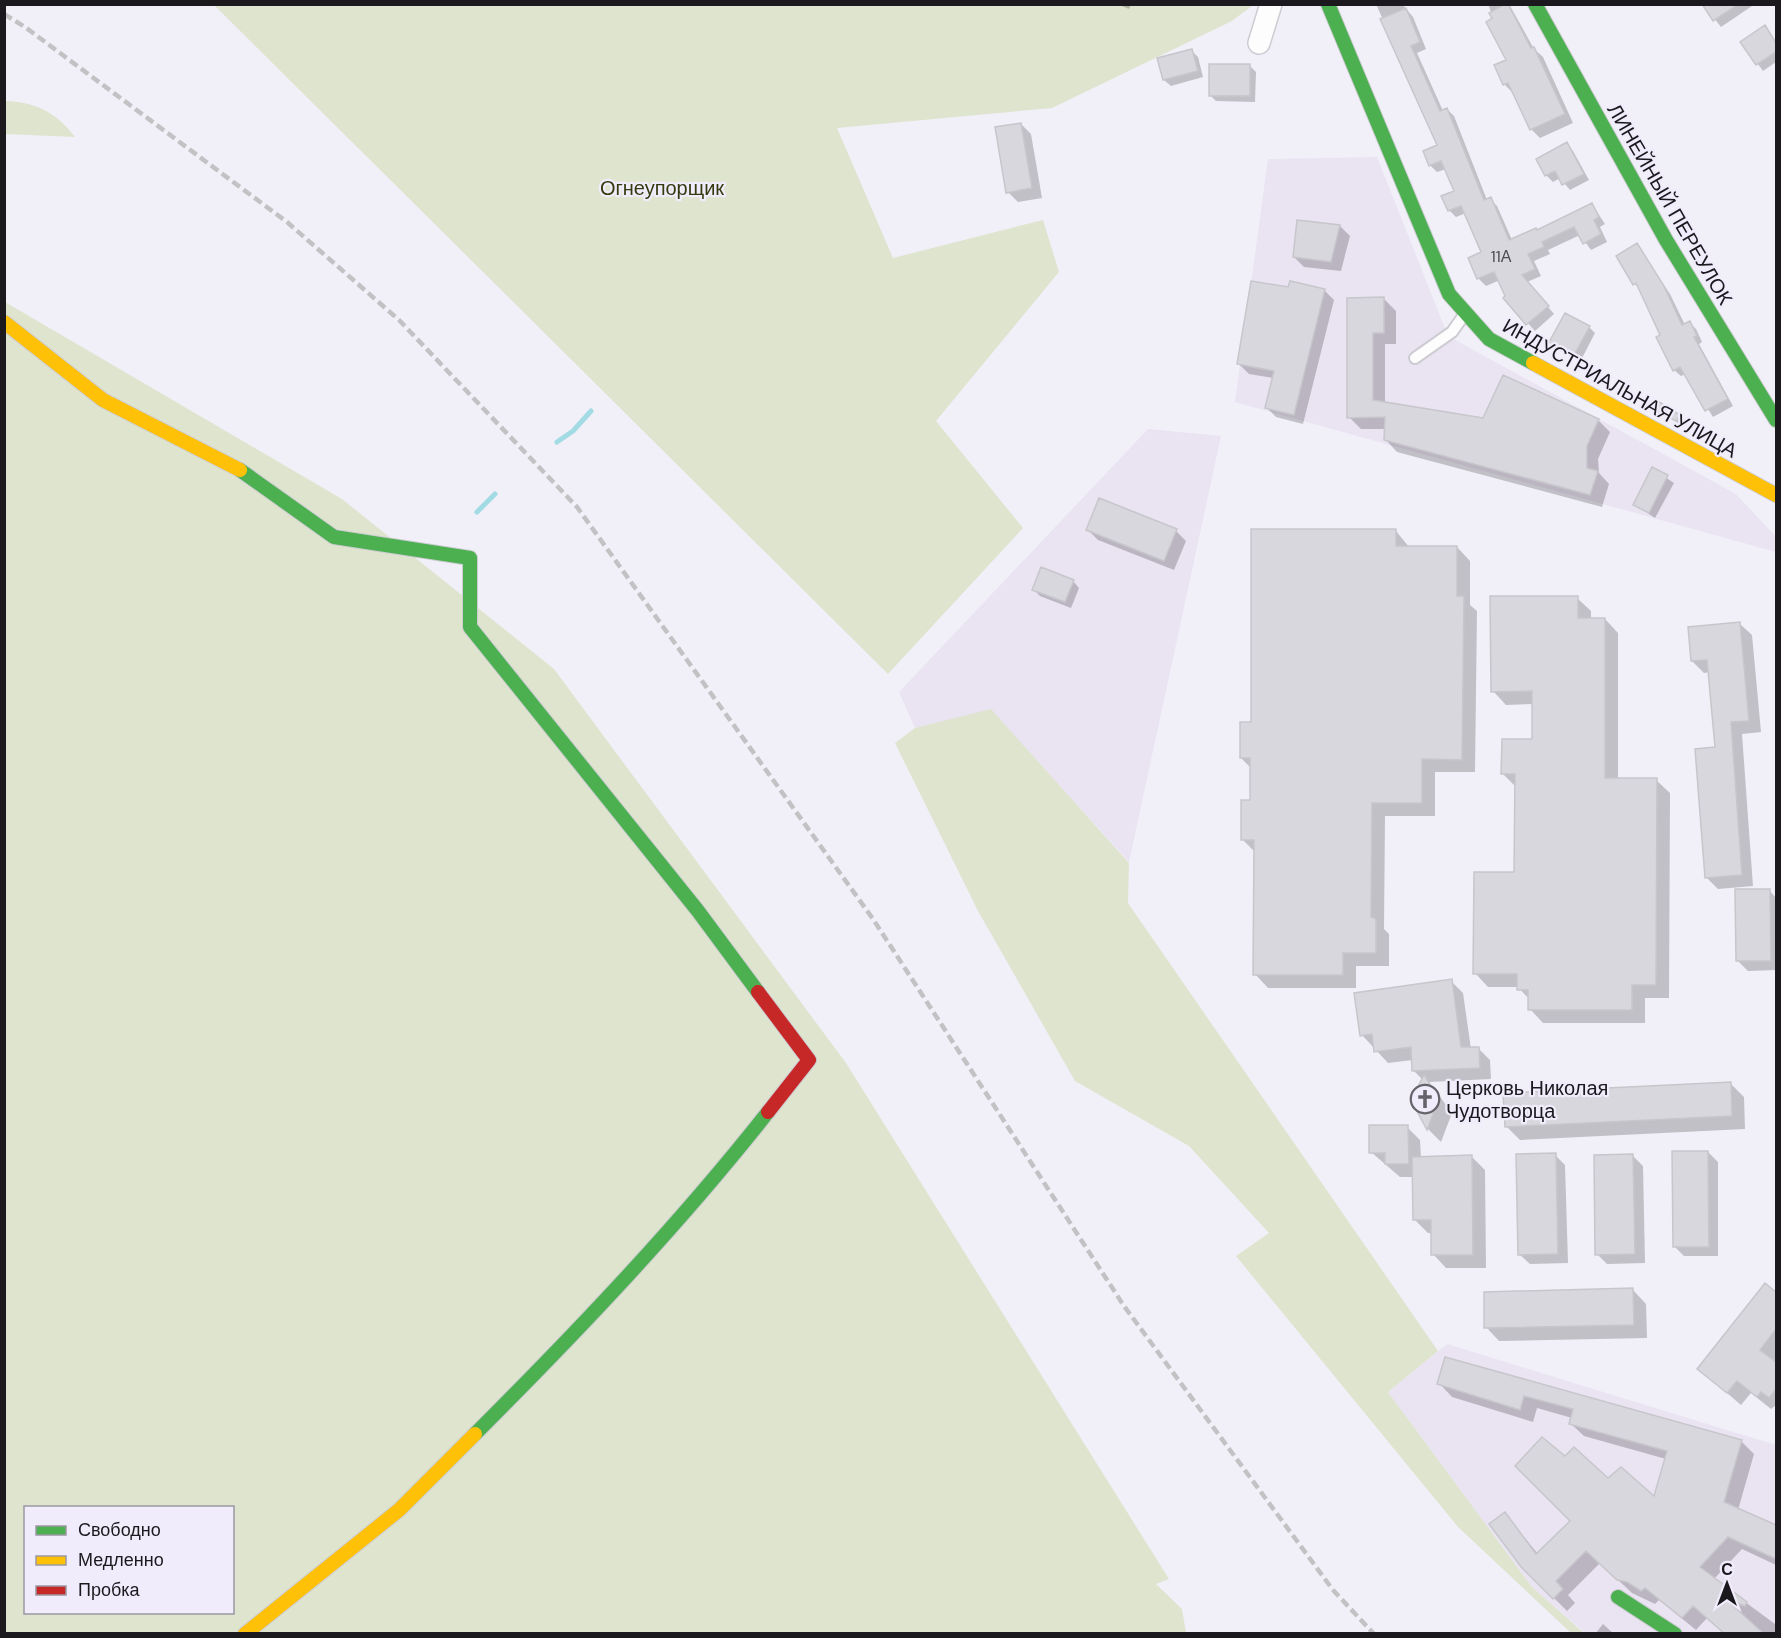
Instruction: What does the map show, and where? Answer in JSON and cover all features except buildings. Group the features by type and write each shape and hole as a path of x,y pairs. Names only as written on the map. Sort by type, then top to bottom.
{"street":[{"path":"1259,43 1271,4"},
{"name":"ИНДУСТРИАЛЬНАЯ УЛИЦА","path":"1328,4 1449,294 1489,339 1776,495"},
{"name":"ЛИНЕЙНЫЙ ПЕРЕУЛОК","path":"1535,4 1666,240 1776,420"},
{"path":"4,322 103,400 242,471 334,537 470,558 470,627 698,911 809,1060 718,1175 531,1378 399,1510 245,1634"},
{"path":"1618,1597 1675,1634"}],"lane":[{"path":"1415,358 1452,332 1466,313"}],"shaded area":[{"path":"1377,157 1448,336 1736,494 1776,537 1776,552 1235,402 1268,159"},
{"path":"1148,429 1221,436 1129,862 991,710 915,728 899,692"},
{"path":"1447,1344 1776,1445 1776,1633 1585,1633 1532,1587 1388,1392"}],"green space":[{"name":"Огнеупорщик","path":"214,5 1253,5 1232,21 1052,108 837,128 893,258 1043,220 1059,272 936,421 1023,528 888,674"},
{"path":"4,101 36,106 44,110 60,121 75,137 5,134"},
{"path":"5,302 342,499 554,669 846,1063 1169,1579 1156,1584 1182,1609 1186,1633 5,1634"},
{"path":"991,709 1129,863 1128,903 1438,1351 1388,1392 1532,1587 1584,1633 1571,1633 1458,1527 1236,1256 1269,1233 1189,1146 1075,1081 978,911 895,743 915,728"}],"waterway":[{"path":"557,442 573,431 591,411"},
{"path":"477,512 495,494"}],"railway":[{"path":"4,14 25,27 287,222 399,320 577,507 873,919 1124,1306 1333,1590 1374,1634"}],"traffic: fast":[{"path":"1328,4 1449,294 1489,339 1533,363"},
{"path":"1535,4 1666,240 1776,420"},
{"path":"240,470 334,537 470,558 470,627 698,911 758,992"},
{"path":"475,1434 626,1278 699,1196 768,1112"},
{"path":"1618,1597 1675,1634"}],"traffic: slow":[{"path":"4,322 103,400 240,470"},
{"path":"1533,363 1776,495"},
{"path":"245,1634 399,1510 475,1434"}],"traffic: jam":[{"path":"758,992 809,1060 768,1112"}],"place":[{"name":"Церковь Николая Чудотворца","path":"1425,1099"}]}
